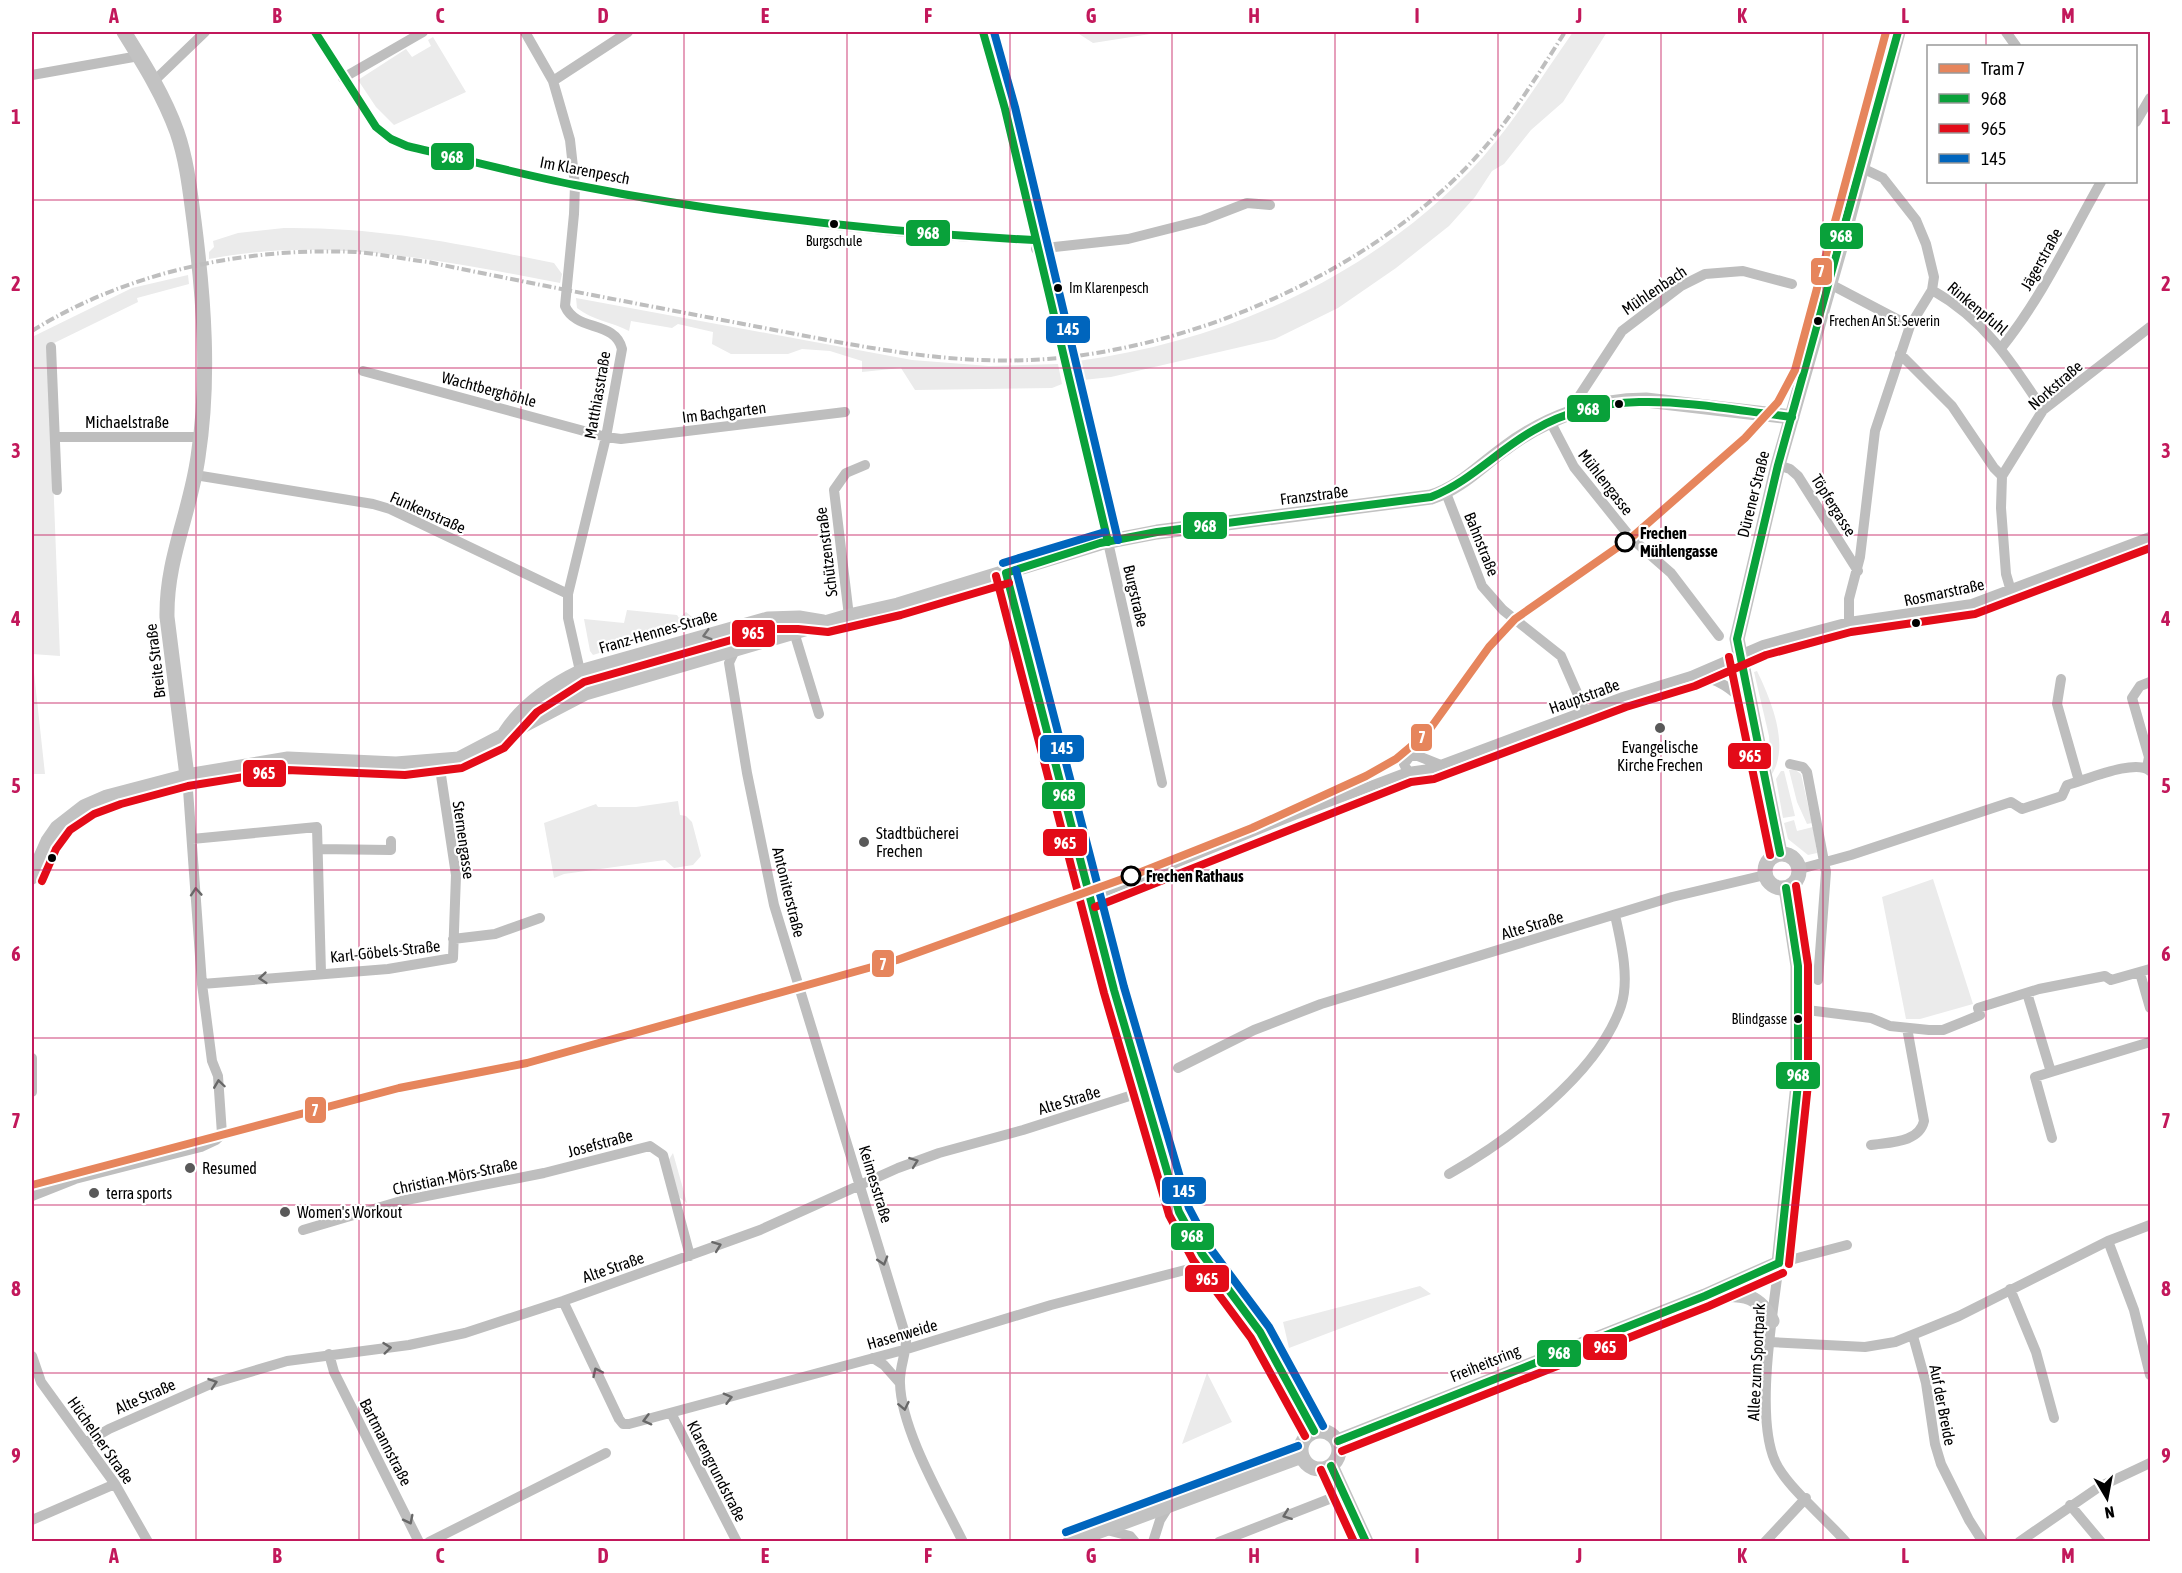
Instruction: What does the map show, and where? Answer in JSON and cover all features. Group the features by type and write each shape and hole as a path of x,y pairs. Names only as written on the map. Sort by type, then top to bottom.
{"street":[{"name":"Breite Straße","path":"32,1196 75,1179 201,1148 222,1134 223,1125 218,1076 212,1061 202,984 187,776 167,617 167,594 172,556 192,497 195,475 200,437 205,332 188,177 177,132 154,81 124,32"},
{"path":"154,81 205,32"},
{"name":"Im Klarenpesch","path":"315,32 376,127 391,139 407,146 575,185 874,230 1035,244 1128,239 1203,220 1247,203 1269,205"},
{"path":"343,78 423,32"},
{"name":"Matthiasstraße","path":"525,32 553,81 570,140 575,185 565,306 576,321 611,332 616,336 622,349 606,437 568,594 568,618 585,693"},
{"path":"553,81 628,32"},
{"name":"Burgstraße","path":"983,32 1005,109 1035,244 1108,542 1162,783"},
{"name":"Dürener Straße","path":"1739,655 1737,639 1740,620 1778,465 1898,32"},
{"path":"2006,32 2015,45"},
{"path":"32,75 139,56"},
{"path":"2137,120 2151,98"},
{"path":"1849,622 1850,599 1858,571 1870,453 1910,326 1932,290 1934,277 1932,264 1916,220 1883,178 1862,168"},
{"name":"Jägerstraße","path":"2002,347 2025,318 2049,279 2100,183"},
{"name":"Mühlenbach","path":"1583,408 1580,395 1622,331 1682,286 1705,274 1743,271 1792,284"},
{"path":"1830,284 1910,326"},
{"name":"Rinkenpfuhl","path":"1932,290 1959,308 2002,347 2043,410"},
{"name":"Norkstraße","path":"2002,476 2043,410 2151,327"},
{"path":"51,347 57,490"},
{"path":"1900,354 1952,406 1994,468 2002,476 2006,574 2011,591"},
{"name":"Wachtberghöhle","path":"363,371 606,437"},
{"name":"Franzstraße","path":"826,622 898,605 1108,542 1157,532 1431,498 1446,492 1527,433 1583,408 1625,400 1646,400 1792,417"},
{"name":"Im Bachgarten","path":"606,437 637,438 845,412"},
{"name":"Mühlengasse","path":"1550,421 1574,467 1631,538 1671,573 1719,636"},
{"name":"Michaelstraße","path":"55,437 200,437"},
{"name":"Schützenstraße","path":"849,615 834,490 846,473 865,465"},
{"name":"Töpfergasse","path":"1778,465 1790,469 1798,476 1858,571"},
{"name":"Funkenstraße","path":"195,475 373,504 390,509 568,594"},
{"name":"Bahnstraße","path":"1446,492 1482,586 1503,610 1561,656 1585,711"},
{"name":"Rosmarstraße","path":"1739,655 1800,634 1849,622 1953,609 2011,591 2151,537"},
{"path":"1006,573 1114,990 1184,1226 1251,1318 1314,1431"},
{"name":"Franz-Hennes-Straße","path":"505,734 516,716 563,680 580,672 768,619 799,618 826,622"},
{"name":"Franz-Hennes-Straße","path":"32,877 48,841 70,816 107,796 187,776 288,759 384,764 439,762 467,756 585,693 826,622"},
{"path":"730,629 736,648"},
{"path":"794,632 819,714"},
{"name":"Antoniterstraße","path":"736,648 729,663 752,795 774,905 803,995"},
{"path":"1739,655 1780,853"},
{"name":"Hauptstraße","path":"1090,897 1294,814 1408,772 1418,772 1585,711 1691,676 1739,655"},
{"path":"1691,676 1705,676 1721,683 1749,706"},
{"path":"2061,679 2057,704 2079,782"},
{"path":"1800,869 2011,802 2022,810 2062,796 2067,785 2131,766 2149,770 2149,757 2132,698 2134,692 2151,682"},
{"name":"Hauptstraße","path":"1408,772 1404,764 1410,756 1418,756 1438,764"},
{"name":"Sternengasse","path":"439,762 456,875 453,958"},
{"path":"1790,764 1803,767 1808,772 1826,872 1818,980"},
{"name":"Karl-Göbels-Straße","path":"192,839 317,827 321,973"},
{"path":"318,849 391,850 391,841"},
{"path":"1780,853 1791,855 1800,869 1795,883 1786,888 1773,886 1765,875 1766,863 1774,855 1780,853"},
{"name":"Alte Straße","path":"1178,1068 1227,1043 1293,1014 1672,897 1765,875"},
{"path":"1786,888 1798,966 1798,1084 1779,1263 1847,1245"},
{"path":"1449,1174 1507,1139 1531,1119 1566,1086 1604,1038 1622,1005 1624,990 1622,955 1615,915"},
{"path":"453,939 495,934 540,918"},
{"name":"Karl-Göbels-Straße","path":"202,984 388,969 453,958"},
{"path":"1799,1009 1871,1018 1890,1026 1943,1030 1980,1015 1978,1008 2026,993 2105,976 2111,980 2145,971 2151,1008"},
{"path":"2026,993 2050,1072"},
{"name":"Keimesstraße","path":"803,995 861,1185 907,1349 899,1382 905,1413 927,1470 963,1542"},
{"path":"1871,1145 1906,1139 1920,1133 1923,1128 1924,1121 1907,1028"},
{"path":"2052,1138 2035,1077 2151,1042"},
{"path":"32,1058 32,1092"},
{"name":"Alte Straße","path":"85,1443 109,1429 213,1383 287,1361 329,1354 409,1346 465,1333 563,1301 760,1230 939,1153 1023,1130 1144,1091"},
{"name":"Josefstraße","path":"544,1173 643,1147 655,1148 663,1155 666,1164 690,1256"},
{"name":"Christian-Mörs-Straße","path":"303,1230 401,1201 544,1173"},
{"path":"1770,1342 1881,1346 1913,1336 2108,1241 2151,1225"},
{"path":"2108,1241 2134,1310 2151,1375"},
{"name":"Freiheitsring","path":"1338,1441 1706,1296 1779,1263"},
{"name":"Allee zum Sportpark","path":"1779,1263 1770,1342 1766,1417 1771,1451 1786,1480 1806,1498 1846,1542"},
{"name":"Hasenweide","path":"563,1301 623,1424 907,1349 1051,1305 1190,1269"},
{"path":"2010,1288 2036,1352 2054,1418"},
{"path":"1706,1296 1748,1295 1763,1304 1772,1321"},
{"name":"Auf der Breide","path":"1913,1336 1926,1383 1935,1444 1941,1464 1963,1510 1983,1542"},
{"name":"Bartmannstraße","path":"329,1354 334,1372 419,1542"},
{"name":"Hüchelner Straße","path":"32,1356 41,1382 115,1484 148,1542"},
{"path":"873,1358 884,1365 899,1382"},
{"name":"Klarengrundstraße","path":"671,1413 737,1542"},
{"path":"1302,1456 1305,1438 1314,1431 1328,1432 1338,1441 1340,1452 1331,1466"},
{"path":"429,1542 606,1453"},
{"path":"1302,1456 1314,1468 1331,1466"},
{"path":"1070,1542 1170,1503 1302,1456"},
{"path":"2019,1542 2099,1487 2151,1463"},
{"path":"1331,1466 1366,1542"},
{"path":"32,1520 115,1484"},
{"path":"1219,1542 1342,1494"},
{"path":"1765,1542 1806,1498"},
{"path":"1153,1542 1160,1520 1170,1503"},
{"path":"2070,1505 2102,1542"},
{"path":"1102,1529 1130,1536 1135,1542"}],"shaded area":[{"path":"1076,32 1163,32 1093,43"},
{"path":"1573,32 1607,32 1563,102 1531,130 1504,164 1492,171 1475,197 1449,226 1396,268 1338,308 1275,339 1111,377 1083,380 1078,361 1135,351 1191,337 1246,318 1299,295 1350,267 1398,235 1442,198 1483,157 1519,111"},
{"path":"433,37 466,92 394,125 376,107 358,80 406,49 412,57 431,46 428,40"},
{"path":"284,228 354,230 453,243 554,263 562,274 560,283 429,260 341,251 297,250 209,259 209,252 214,247 213,241 238,233"},
{"path":"188,275 189,284 137,298 138,302 48,346 60,656 32,654 32,337 132,288"},
{"path":"576,298 912,360 989,366 1058,364 1062,384 1052,388 915,390 901,368 862,372 862,361 830,351 802,349 788,354 731,354 712,344 713,332 678,324 672,328 631,321 629,331 583,312 577,308"},
{"path":"627,610 677,615 679,618 686,612 698,622 593,655 590,651 584,619 624,623"},
{"path":"711,639 723,639 723,643 600,683 591,681 596,676"},
{"path":"32,654 45,774 32,774"},
{"path":"1757,671 1773,709 1779,736 1777,762 1772,774 1769,736 1754,672"},
{"path":"1794,769 1801,774 1812,823 1807,824 1797,802 1789,770"},
{"path":"1781,771 1784,771 1795,816 1783,818 1776,779"},
{"path":"678,801 680,815 686,816 692,822 701,856 693,865 674,868 665,860 564,874 554,878 544,823 596,804 598,807 636,807"},
{"path":"1794,820 1797,831 1813,827 1817,853 1808,855 1788,839 1784,823"},
{"path":"1933,879 1973,1004 1920,1019 1906,1019 1882,897"},
{"path":"673,1153 687,1203 676,1195 668,1161"},
{"path":"1420,1286 1431,1294 1289,1348 1283,1322"},
{"path":"1207,1373 1232,1422 1182,1444"}],"railway":[{"path":"32,331 68,310 107,293 188,268 229,259 272,254 356,252 428,262 826,340 928,356 1030,360 1091,354 1154,341 1216,322 1278,297 1337,266 1392,231 1442,191 1485,147 1517,105 1565,32"}],"tram line":[{"name":"7","path":"32,1185 399,1088 527,1063 897,960 1131,876 1252,828 1366,776 1396,759 1427,733 1489,647 1515,619 1631,538 1745,438 1778,402 1795,370 1886,32"}],"transit line":[{"name":"968","path":"315,32 376,127 391,139 407,146 554,181 689,205 861,227 1034,240"},
{"name":"968","path":"983,32 1005,109 1108,542"},
{"name":"145","path":"994,32 1015,107 1118,540"},
{"name":"968","path":"1780,853 1737,639 1778,465 1898,32"},
{"name":"968","path":"1006,573 1100,543 1157,532 1431,497 1458,483 1534,430 1564,416 1596,407 1660,402 1792,417"},
{"name":"145","path":"1003,563 1105,532"},
{"name":"965","path":"1095,907 1411,782 1434,779 1626,707 1695,686 1766,655 1851,632 1975,614 2150,548"},
{"name":"145","path":"1016,570 1124,987 1189,1208 1210,1248 1269,1327 1323,1426"},
{"name":"968","path":"1006,573 1114,990 1179,1212 1202,1254 1260,1332 1314,1431"},
{"name":"965","path":"996,576 1104,993 1169,1215 1193,1260 1251,1338 1305,1436"},
{"name":"965","path":"42,881 56,849 70,830 94,814 121,804 188,786 287,770 405,775 462,768 504,748 537,712 584,682 770,629 828,632 901,615 1009,583"},
{"name":"965","path":"1729,657 1770,855"},
{"name":"965","path":"1789,1264 1808,1084 1808,965 1796,886"},
{"name":"968","path":"1779,1263 1798,1084 1798,966 1786,888"},
{"name":"968","path":"1338,1441 1705,1296 1779,1263"},
{"name":"965","path":"1342,1451 1709,1306 1783,1273"},
{"name":"145","path":"1066,1532 1298,1446"},
{"name":"968","path":"1331,1466 1366,1542"},
{"name":"965","path":"1321,1470 1354,1542"}],"place":[{"name":"Burgschule","path":"834,224"},
{"name":"Im Klarenpesch","path":"1058,288"},
{"name":"Frechen An St. Severin","path":"1818,321"},
{"name":"Frechen Mühlengasse","path":"1625,542"},
{"name":"Evangelische Kirche Frechen","path":"1660,728"},
{"name":"Stadtbücherei Frechen","path":"864,842"},
{"name":"Frechen Rathaus","path":"1131,876"},
{"name":"Blindgasse","path":"1798,1019"},
{"name":"Resumed","path":"190,1168"},
{"name":"terra sports","path":"94,1193"},
{"name":"Women's Workout","path":"285,1212"}]}
